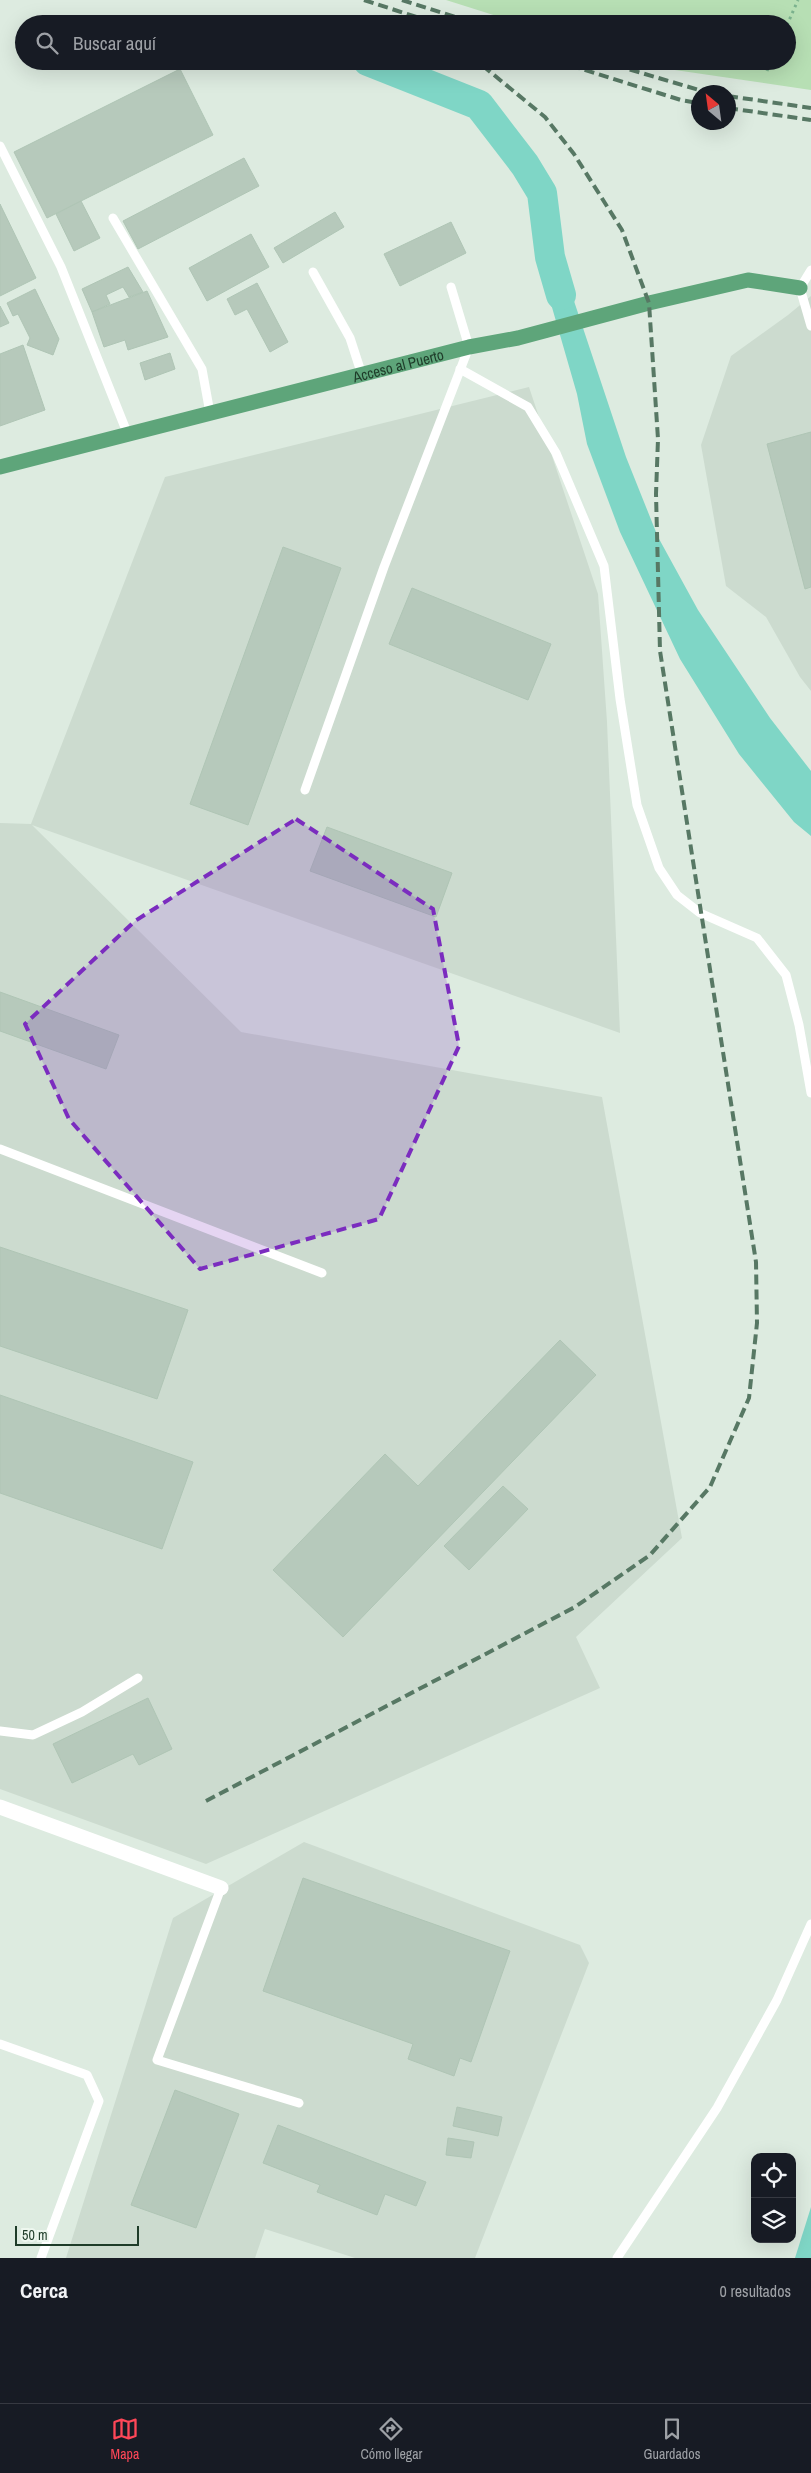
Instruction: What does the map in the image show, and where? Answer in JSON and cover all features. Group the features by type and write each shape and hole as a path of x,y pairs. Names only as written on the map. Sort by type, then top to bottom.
{"main road":[{"name":"Acceso al Puerto","path":"0,467 468,348 518,338 629,308 748,280 806,287"}],"street":[{"path":"0,1807 221,1888"}],"lane":[{"path":"0,146 62,267 128,435"},
{"path":"113,218 202,369 210,414"},
{"path":"811,270 806,287 811,326"},
{"path":"313,272 350,338 362,375"},
{"path":"305,790 384,567 468,348 451,287"},
{"path":"460,369 528,407 556,453 604,566 620,699 636,805 659,868 677,895 700,913 758,938 786,975 799,1025 811,1093"},
{"path":"0,1149 322,1273"},
{"path":"0,1731 33,1735 82,1712 138,1678"},
{"path":"221,1888 157,2060 299,2103"},
{"path":"617,2258 717,2108 777,2000 811,1924"},
{"path":"0,2044 87,2075 100,2102 41,2258"}],"path":[{"path":"791,15 798,0"}],"highlighted area":[{"path":"296,819 433,909 459,1046 379,1219 200,1269 69,1119 25,1024 135,921"}],"shaded area":[{"path":"811,296 811,691 800,677 766,617 726,586 701,445 731,356"},
{"path":"529,387 598,594 607,722 620,1033 32,825 241,1032 602,1097 682,1538 576,1637 600,1688 206,1864 0,1789 0,823 31,824 165,477"},
{"path":"304,1842 580,1945 589,1963 475,2258 355,2258 265,2229 255,2258 66,2258 173,1918"}],"green space":[{"path":"446,0 811,0 811,90 675,70 796,70 796,15 494,15"}],"water":[{"path":"550,257 568,283 626,457 658,537 698,610 770,718 811,771 811,836 794,822 739,754 680,659 620,532 587,444 577,394 547,290"},
{"path":"811,2207 811,2258 795,2258"}],"building":[{"path":"178,70 180,70 213,135 47,218 14,152"},
{"path":"244,158 259,186 138,249 123,221"},
{"path":"81,201 100,238 74,251 56,214"},
{"path":"0,204 36,278 0,296"},
{"path":"335,212 344,227 283,263 274,248"},
{"path":"451,222 466,253 400,286 384,254"},
{"path":"251,234 269,267 207,301 189,268"},
{"path":"128,267 143,292 129,297 123,287 106,295 110,304 92,312 82,289"},
{"path":"257,283 288,342 270,352 247,309 235,315 227,299"},
{"path":"35,289 59,339 53,355 27,345 30,338 18,314 13,316 7,303"},
{"path":"147,291 168,337 128,350 125,340 104,347 92,312"},
{"path":"0,306 9,323 0,327"},
{"path":"23,345 45,410 0,426 0,354"},
{"path":"170,353 175,369 145,380 140,363"},
{"path":"811,432 811,587 805,589 767,444"},
{"path":"283,547 341,568 248,825 190,804"},
{"path":"412,588 551,644 528,700 389,644"},
{"path":"327,827 452,873 436,917 310,871"},
{"path":"0,992 119,1035 106,1069 0,1031"},
{"path":"0,1247 188,1310 157,1399 0,1346"},
{"path":"560,1340 596,1375 343,1637 273,1570 385,1454 418,1486"},
{"path":"0,1395 193,1462 162,1549 0,1493"},
{"path":"503,1486 528,1509 469,1570 444,1546"},
{"path":"148,1698 172,1749 139,1765 133,1754 72,1783 53,1744"},
{"path":"303,1878 510,1951 471,2062 460,2058 454,2076 408,2059 413,2044 263,1991"},
{"path":"175,2090 239,2114 196,2228 131,2205"},
{"path":"457,2107 502,2117 498,2136 453,2126"},
{"path":"278,2125 426,2182 416,2206 385,2194 377,2215 317,2192 320,2185 263,2163"},
{"path":"448,2138 474,2142 471,2158 446,2155"}],"waterway":[{"path":"391,70 479,105 525,165 542,193 550,257 561,295"}],"railway":[{"path":"364,0 410,15"},
{"path":"402,0 449,15"},
{"path":"206,1801 575,1607 650,1555 710,1487 749,1398 757,1323 756,1262 660,651 656,494 658,439 649,303 622,230 574,154 545,117 488,70"},
{"path":"585,70 691,102"},
{"path":"631,70 691,88"},
{"path":"736,97 811,108"},
{"path":"736,109 811,120"}]}
